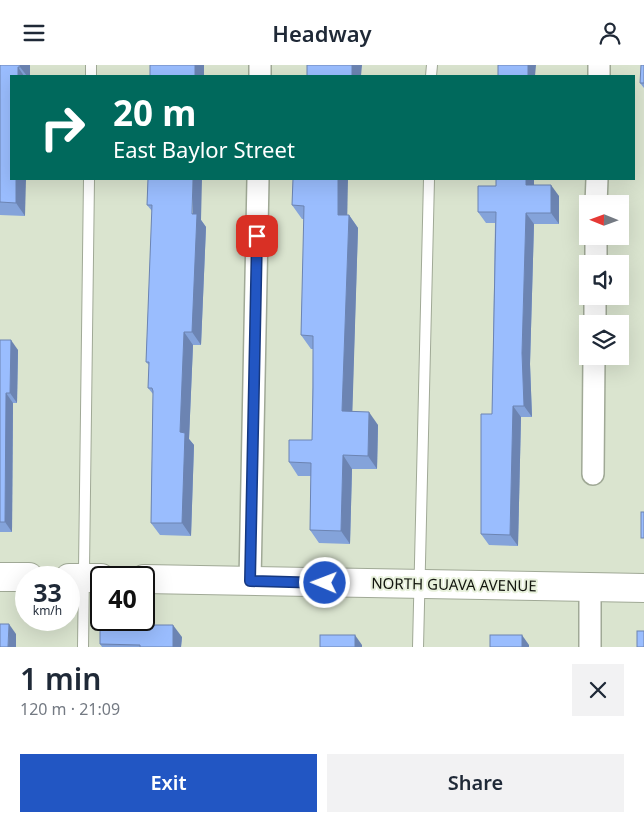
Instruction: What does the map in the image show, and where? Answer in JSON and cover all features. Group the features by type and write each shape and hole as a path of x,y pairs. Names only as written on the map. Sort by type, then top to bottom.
{"street":[{"path":"250,581 258,180"},
{"path":"596,195 597,180"},
{"path":"593,474 594,365"},
{"path":"0,577 15,577"},
{"name":"NORTH GUAVA AVENUE","path":"155,579 644,588"},
{"path":"590,587 590,647"}],"lane":[{"path":"82,647 89,180"},
{"path":"418,647 430,180"}],"building":[{"path":"0,65 20,65 18,67 18,75 10,75 10,180 16,180 16,203 0,202"},
{"path":"150,65 195,65 195,75 150,75"},
{"path":"307,65 352,65 352,75 307,75"},
{"path":"498,65 528,65 528,75 498,75"},
{"path":"641,65 644,65 644,83 640,83"},
{"path":"148,180 193,180 192,214 197,214 192,332 184,332 180,432 185,433 182,523 151,523 153,391 152,388 148,388 149,362 146,362 152,205 147,205"},
{"path":"293,180 338,180 338,215 349,215 342,411 369,412 368,456 343,455 341,531 310,530 311,463 289,462 289,440 312,440 313,388 313,336 301,335 304,206 292,205"},
{"path":"496,180 526,180 526,185 551,185 551,213 526,213 522,353 524,406 513,406 510,535 481,534 481,414 492,414 496,212 478,212 478,186 496,186"},
{"path":"0,340 11,340 10,393 6,393 5,522 0,522"},
{"path":"641,512 644,512 644,538 641,538"},
{"path":"0,624 9,624 8,647 0,647"},
{"path":"155,625 173,625 173,647 100,644 100,631 155,631"},
{"path":"637,631 644,631 644,647 637,647"},
{"path":"320,635 355,635 355,647 320,647"},
{"path":"490,635 522,635 522,647 490,647"}],"route":[{"path":"257,236 250,581 325,583"}]}
